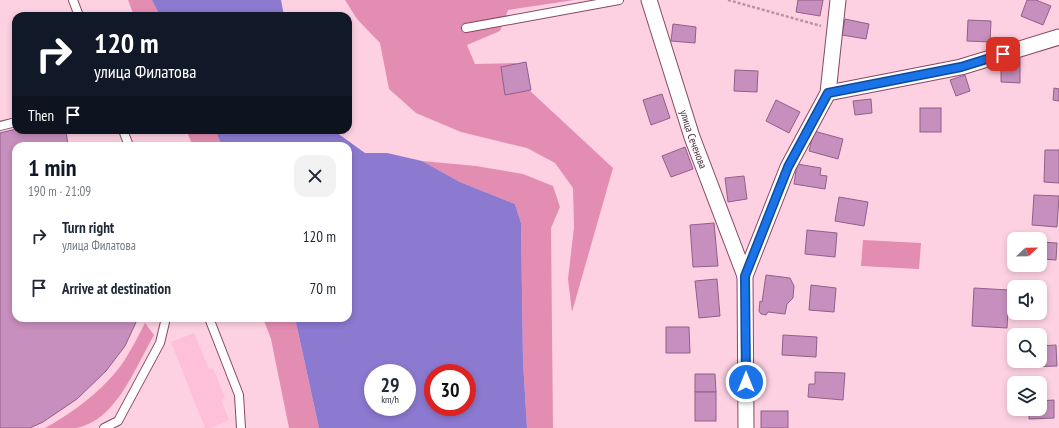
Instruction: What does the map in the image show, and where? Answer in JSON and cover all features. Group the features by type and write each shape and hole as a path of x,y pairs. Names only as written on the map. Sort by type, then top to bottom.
{"street":[{"name":"улица Сеченова","path":"649,0 692,137 745,276 746,428"},
{"name":"улица Сеченова","path":"745,276 788,167 828,93 838,0"},
{"path":"828,93 961,67 1059,37"}],"lane":[{"path":"73,0 78,12"},
{"path":"466,28 619,0"},
{"path":"0,126 12,123"},
{"path":"104,428 118,421 160,343 165,322"},
{"path":"211,322 239,395 241,428"}],"path":[{"path":"728,0 834,30"}],"shaded area":[{"path":"128,0 152,0 158,12 132,12"},
{"path":"152,0 281,0 283,12 158,12"},
{"path":"345,0 574,0 508,10 500,31 467,45 475,64 516,63 528,89 613,168 572,312 568,279 574,227 573,188 555,163 527,148 461,132 416,113 389,89 380,43 357,19"},
{"path":"188,134 217,134 220,142 191,142"},
{"path":"217,134 339,134 350,142 220,142"},
{"path":"352,144 365,153 387,153 422,161 460,182 515,204 521,223 523,361 527,428 319,428 296,322 352,322"},
{"path":"422,161 476,166 523,174 553,186 560,207 551,228 553,428 527,428 523,361 521,223 515,204 460,182"},
{"path":"863,240 921,243 919,269 861,266"},
{"path":"265,322 296,322 319,428 289,428 271,339"},
{"path":"145,323 154,335 132,377 113,404 102,415 90,423 76,428 45,428 78,407 108,381 124,361"},
{"path":"194,333 209,369 213,368 225,398 221,400 229,420 210,428 205,428 171,342"}],"building":[{"path":"798,0 823,0 820,16 796,12"},
{"path":"1027,0 1036,0 1051,6 1043,25 1021,16"},
{"path":"845,19 869,24 866,39 842,35"},
{"path":"968,20 991,21 990,42 967,41"},
{"path":"673,24 696,27 695,43 671,41"},
{"path":"1001,58 1020,58 1020,83 1001,82"},
{"path":"526,62 531,90 505,95 501,67"},
{"path":"735,70 758,71 757,92 734,91"},
{"path":"965,75 970,91 956,96 950,80"},
{"path":"1054,88 1059,89 1059,101 1053,100"},
{"path":"662,94 670,118 651,125 643,100"},
{"path":"871,99 872,113 855,115 853,101"},
{"path":"776,100 800,112 789,133 766,121"},
{"path":"920,108 941,108 941,132 920,132"},
{"path":"12,130 12,134 66,134 68,142 12,142 12,322 136,322 125,346 106,371 77,399 43,422 30,428 0,428 0,133"},
{"path":"814,131 843,139 838,159 809,151"},
{"path":"685,147 693,169 671,177 662,156"},
{"path":"1045,150 1059,150 1059,183 1044,182"},
{"path":"797,164 821,168 820,175 827,176 825,189 794,184"},
{"path":"744,176 747,199 728,202 725,178"},
{"path":"1034,195 1059,196 1057,227 1032,225"},
{"path":"839,197 868,202 864,226 835,221"},
{"path":"714,223 718,266 693,267 690,225"},
{"path":"807,230 837,233 835,257 805,254"},
{"path":"1047,242 1057,243 1056,260 1047,259"},
{"path":"766,275 790,278 794,286 793,298 787,304 785,314 768,312 766,315 761,314 759,311 760,301 762,302"},
{"path":"717,279 720,316 699,318 695,281"},
{"path":"811,285 836,288 834,312 809,310"},
{"path":"974,288 1007,290 1007,328 972,326"},
{"path":"666,327 689,327 690,353 666,353"},
{"path":"783,335 817,337 816,357 782,355"},
{"path":"1056,345 1057,366 1047,366 1047,346"},
{"path":"815,372 845,373 843,400 808,397 809,384 815,384"},
{"path":"695,374 715,374 716,392 695,392"},
{"path":"695,392 716,392 716,421 695,421"},
{"path":"1047,400 1054,400 1054,418 1029,419 1029,416 1047,416"},
{"path":"761,411 788,411 788,428 761,428"}],"route":[{"path":"746,382 745,276 788,167 828,93 961,67 1003,54"}]}
